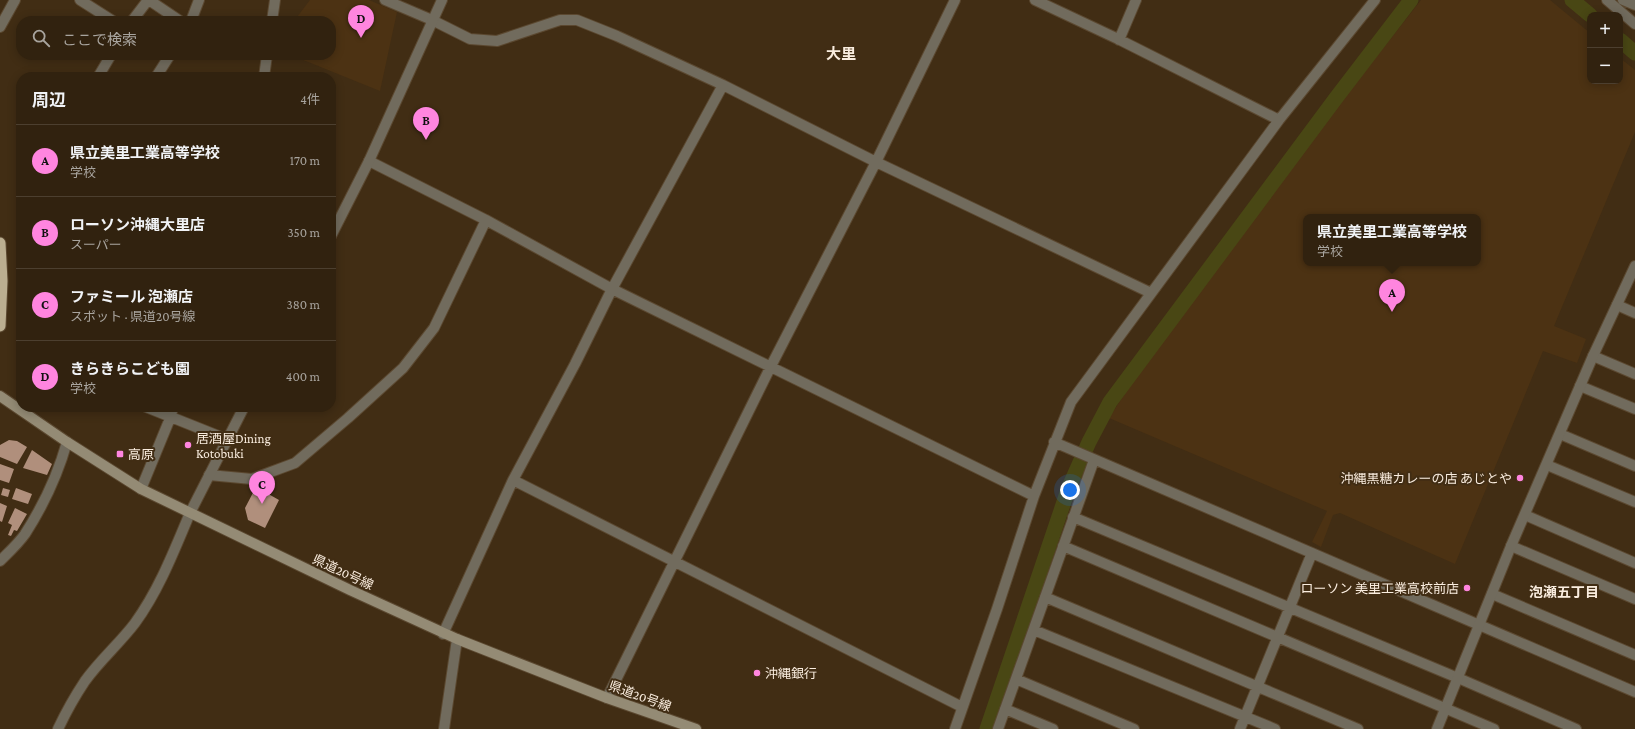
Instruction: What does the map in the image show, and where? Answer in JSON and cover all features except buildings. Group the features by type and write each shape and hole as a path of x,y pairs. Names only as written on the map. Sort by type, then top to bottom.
{"highway":[{"path":"0,243 2,281 0,326"}],"main road":[{"name":"県道20号線","path":"0,396 16,404"},
{"name":"県道20号線","path":"30,412 67,442 141,489 443,634 607,698 696,729"}],"street":[{"path":"0,27 15,0"},
{"path":"80,0 105,16"},
{"path":"136,16 149,0 173,16"},
{"path":"193,16 199,0"},
{"path":"272,16 274,0"},
{"path":"385,0 432,20 470,39 497,41 560,20 577,20 617,36 723,85 876,162 1151,293"},
{"path":"336,226 369,161 442,0"},
{"path":"607,698 771,366 876,162 955,0"},
{"path":"1035,0 1279,120"},
{"path":"1118,40 1136,0"},
{"path":"955,729 998,609 1034,496 1071,402 1279,120 1375,0"},
{"path":"1607,0 1635,24"},
{"path":"1623,0 1635,5"},
{"path":"101,72 108,60"},
{"path":"159,72 167,60"},
{"path":"265,72 266,60"},
{"path":"443,634 513,480 576,364 612,289 723,85"},
{"path":"369,161 486,220 612,289 1034,496"},
{"path":"209,475 252,479 295,463 398,373 434,328 486,220"},
{"path":"1437,729 1447,708 1479,625 1580,386 1617,305 1633,277 1635,266"},
{"path":"1617,305 1635,313"},
{"path":"1593,356 1635,374"},
{"path":"1580,386 1635,409"},
{"path":"141,489 172,412 226,439"},
{"path":"58,729 71,703 86,680 135,622 152,596 190,513 226,439 241,412"},
{"path":"1560,434 1635,466"},
{"path":"0,561 24,535 28,528 47,494 62,461 67,442"},
{"path":"1054,442 1635,692"},
{"path":"998,729 1094,460"},
{"path":"1547,464 1635,502"},
{"path":"513,480 962,708"},
{"path":"1525,515 1635,563"},
{"path":"1073,517 1576,729"},
{"path":"1063,546 1494,729"},
{"path":"1512,546 1635,599"},
{"path":"1240,729 1291,608 1312,553"},
{"path":"1492,594 1635,655"},
{"path":"1045,597 1358,729"},
{"path":"1034,630 1275,729"},
{"path":"444,729 457,639"},
{"path":"1016,679 1134,729"},
{"path":"1005,709 1053,729"}],"shaded area":[{"path":"310,0 369,0 397,12 380,91 303,60 336,60 336,16 298,16"},
{"path":"1421,0 1550,0 1587,31 1587,84 1623,84 1623,60 1635,70 1635,132 1554,326 1586,339 1577,363 1543,351 1455,564 1340,513 1333,515 1321,547 1312,542 1327,511 1109,418 1136,376 1311,140"}],"waterway":[{"path":"987,729 1069,487 1089,442 1110,402 1336,98 1411,0"},
{"path":"1572,0 1587,12"},
{"path":"1623,43 1635,53"}],"place":[{"name":"きらきらこども園","path":"361,38"},
{"name":"ローソン沖縄大里店","path":"426,140"},
{"name":"県立美里工業高等学校","path":"1392,312"},
{"name":"居酒屋Dining Kotobuki","path":"188,445"},
{"name":"高原","path":"120,454"},
{"name":"沖縄黒糖カレーの店 あじとや","path":"1520,478"},
{"name":"ファミール 泡瀬店","path":"262,504"},
{"name":"ローソン 美里工業高校前店","path":"1467,588"},
{"name":"沖縄銀行","path":"757,673"}],"district":[{"name":"大里","path":"841,54"},
{"name":"泡瀬五丁目","path":"1564,592"}]}
